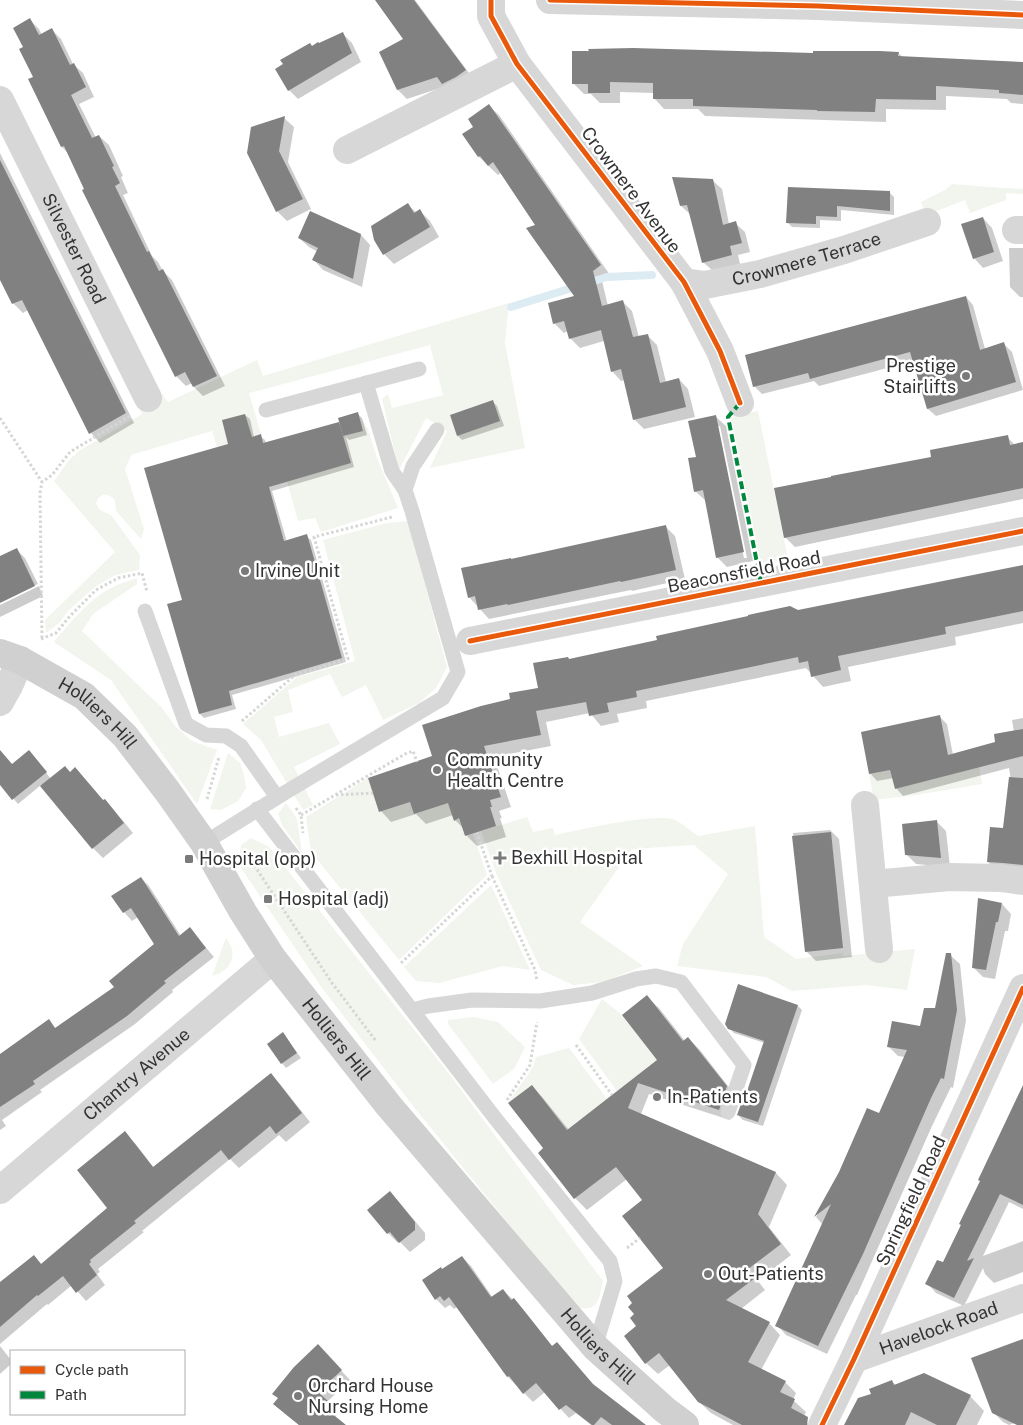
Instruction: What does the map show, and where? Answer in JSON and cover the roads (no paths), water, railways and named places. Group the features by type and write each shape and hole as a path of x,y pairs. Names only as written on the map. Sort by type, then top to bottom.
{"main road":[{"name":"Holliers Hill","path":"10,656 84,696 125,736 204,843 243,912 273,959 389,1106 595,1347 665,1410 685,1425"}],"street":[{"name":"Crowmere Avenue","path":"491,0 491,16 517,64 684,282 720,351 740,403"},
{"path":"550,0 818,3 1023,15"},
{"path":"347,150 517,64"},
{"name":"Silvester Road","path":"0,100 148,398"},
{"name":"Crowmere Terrace","path":"684,282 705,285 760,274 844,250 927,222"},
{"name":"Beaconsfield Road","path":"470,640 1023,531"},
{"path":"0,702 9,686 10,656"},
{"path":"865,805 880,949"},
{"path":"873,884 950,877 1000,878 1023,881"},
{"name":"Chantry Avenue","path":"0,1190 273,959"},
{"name":"Springfield Road","path":"822,1425 1023,988"},
{"name":"Havelock Road","path":"854,1359 1023,1298"}],"lane":[{"path":"266,410 419,369"},
{"path":"204,843 257,809 443,698 458,672 412,511 405,490 392,471 366,383"},
{"path":"405,490 413,466 437,430"},
{"path":"147,606 186,724 206,735 226,736 241,746 277,797"},
{"path":"257,809 495,1118 610,1261 615,1281 595,1347"},
{"path":"412,1010 472,1000 540,1001 592,993 636,979 656,976 681,982 744,1065 728,1112"}],"waterway":[{"path":"511,307 607,277 652,275"}],"place":[{"name":"Prestige Stairlifts","path":"966,376"},
{"name":"Irvine Unit","path":"245,571"},
{"name":"Community Health Centre","path":"437,770"},
{"name":"Bexhill Hospital","path":"500,858"},
{"name":"Hospital (opp)","path":"189,859"},
{"name":"Hospital (adj)","path":"268,899"},
{"name":"In-Patients","path":"657,1097"},
{"name":"Out-Patients","path":"708,1274"},
{"name":"Orchard House Nursing Home","path":"298,1396"}]}
